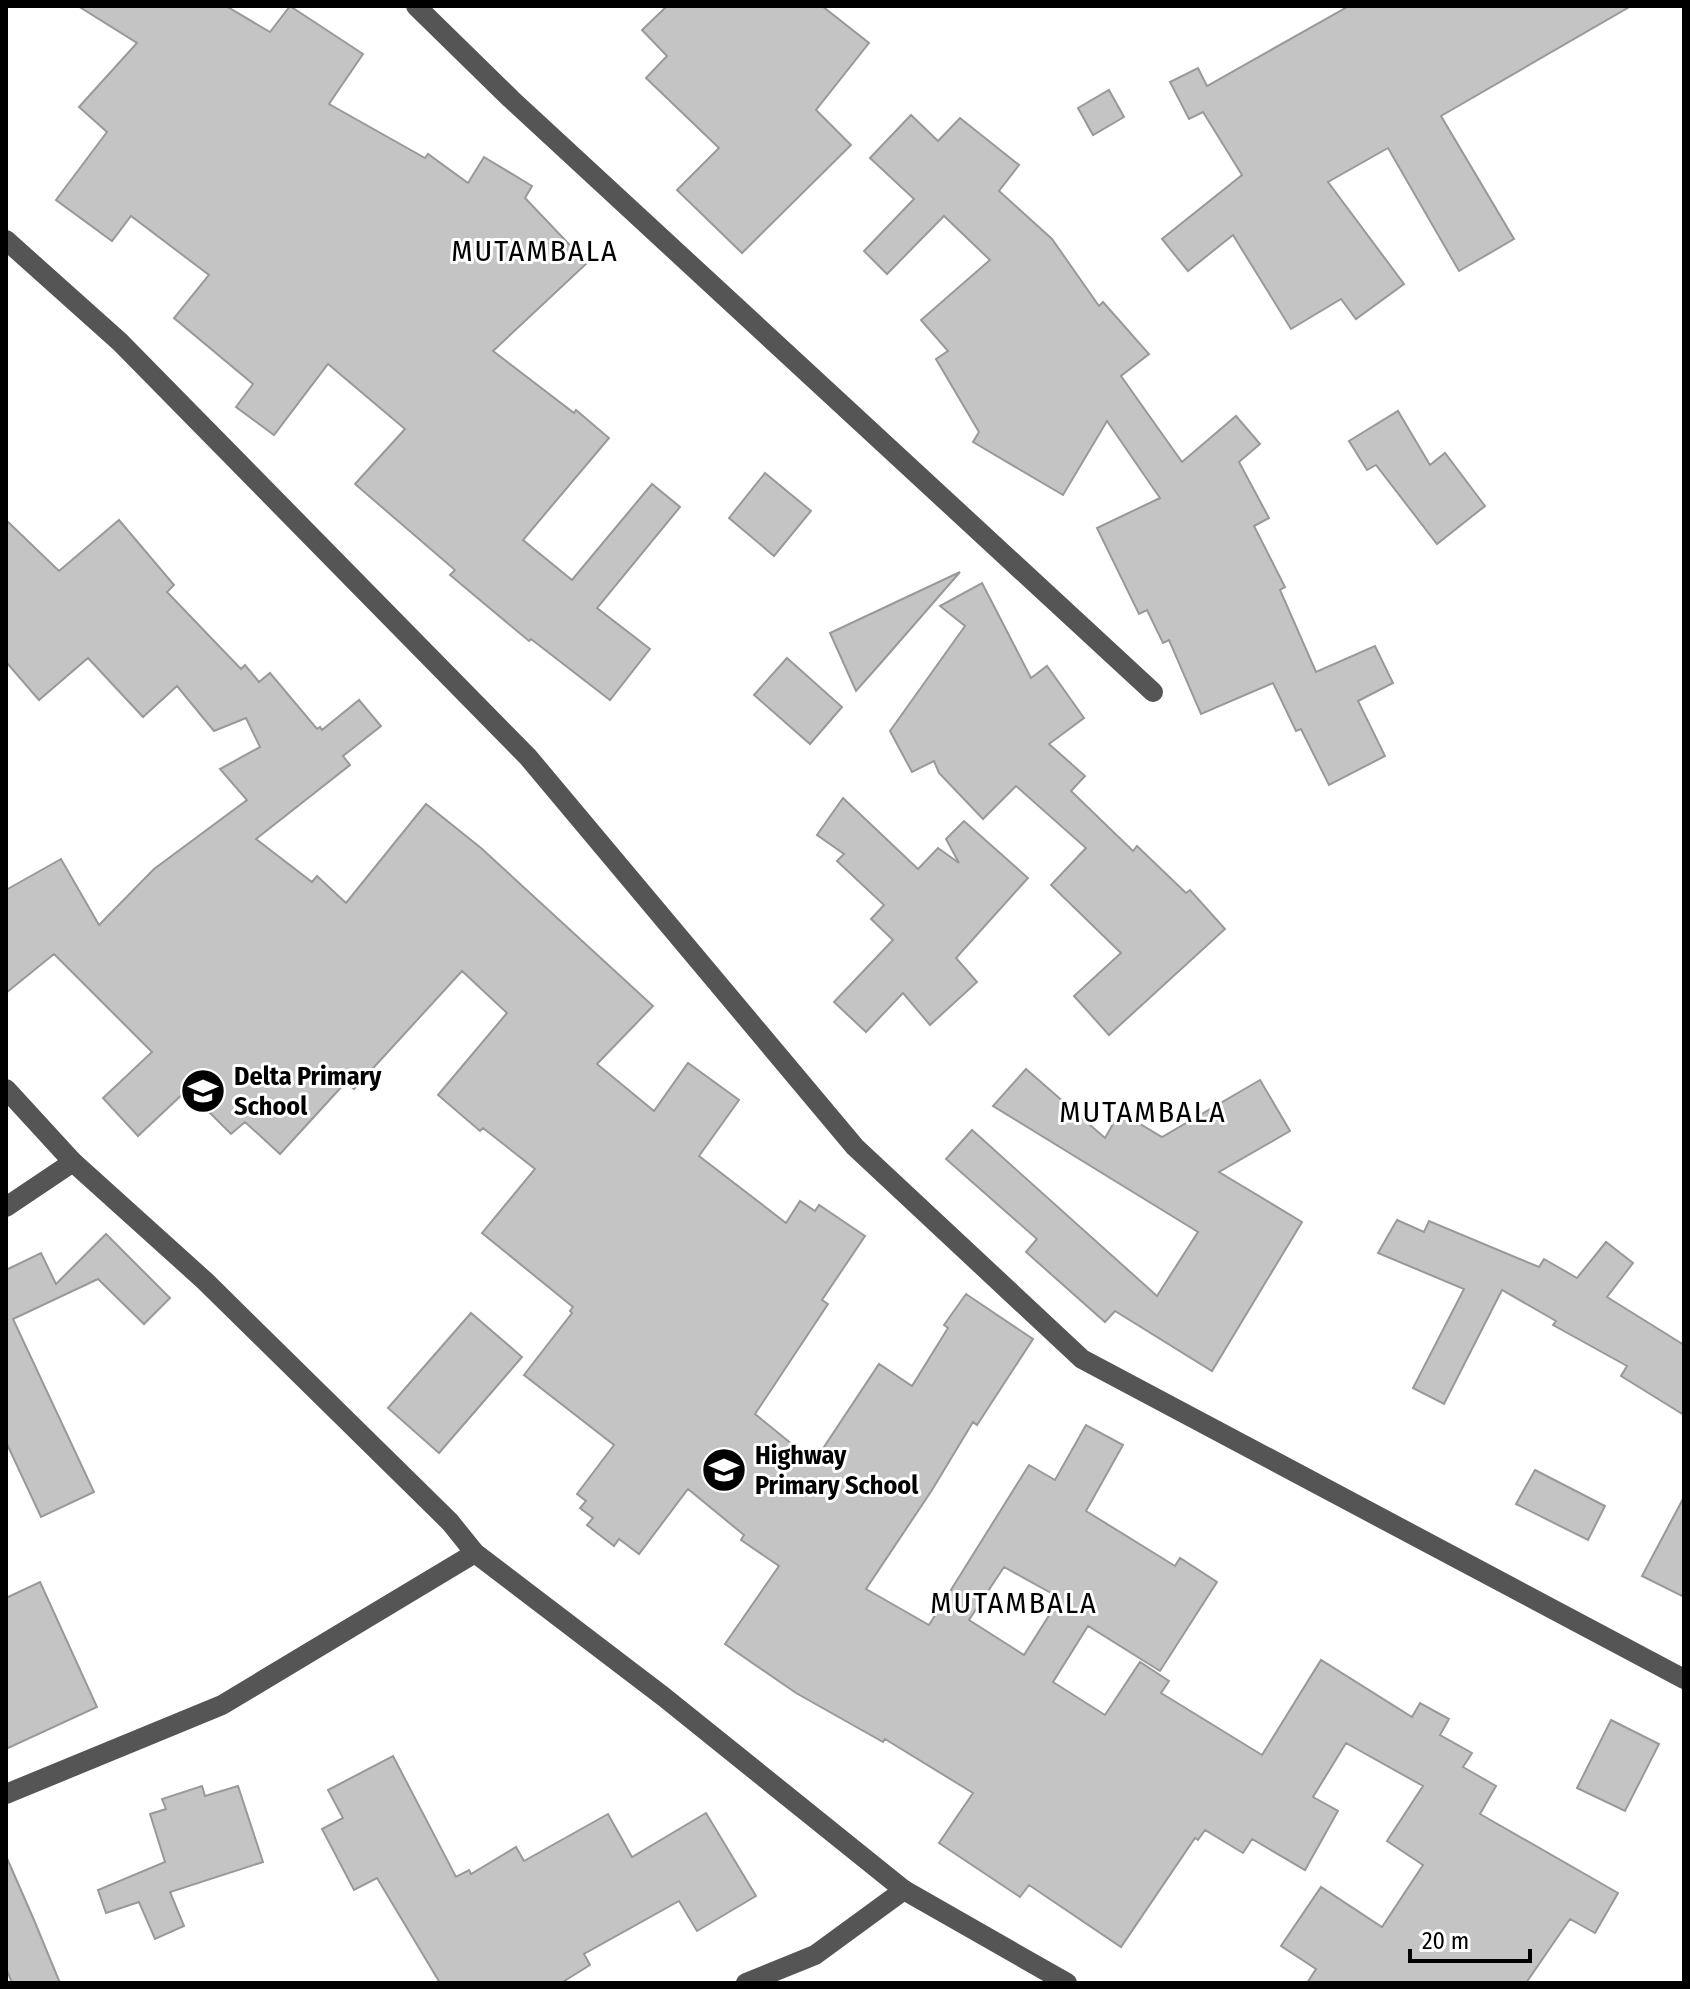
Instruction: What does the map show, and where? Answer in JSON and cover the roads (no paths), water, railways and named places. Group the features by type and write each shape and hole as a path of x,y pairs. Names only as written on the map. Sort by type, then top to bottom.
{"street":[{"path":"416,6 511,99 1153,692"},
{"path":"6,240 120,342 528,757 855,1147 1082,1359 1684,1679"},
{"path":"6,1089 73,1162 205,1281 450,1522 475,1553 664,1697 904,1890 1067,1983"},
{"path":"6,1207 73,1162"},
{"path":"6,1794 222,1705 475,1553"},
{"path":"746,1983 815,1955 904,1890"}],"place":[{"name":"Delta Primary School","path":"203,1091"},
{"name":"Highway Primary School","path":"724,1470"}],"district":[{"name":"MUTAMBALA","path":"535,251"},
{"name":"MUTAMBALA","path":"1143,1112"},
{"name":"MUTAMBALA","path":"1014,1603"}]}
